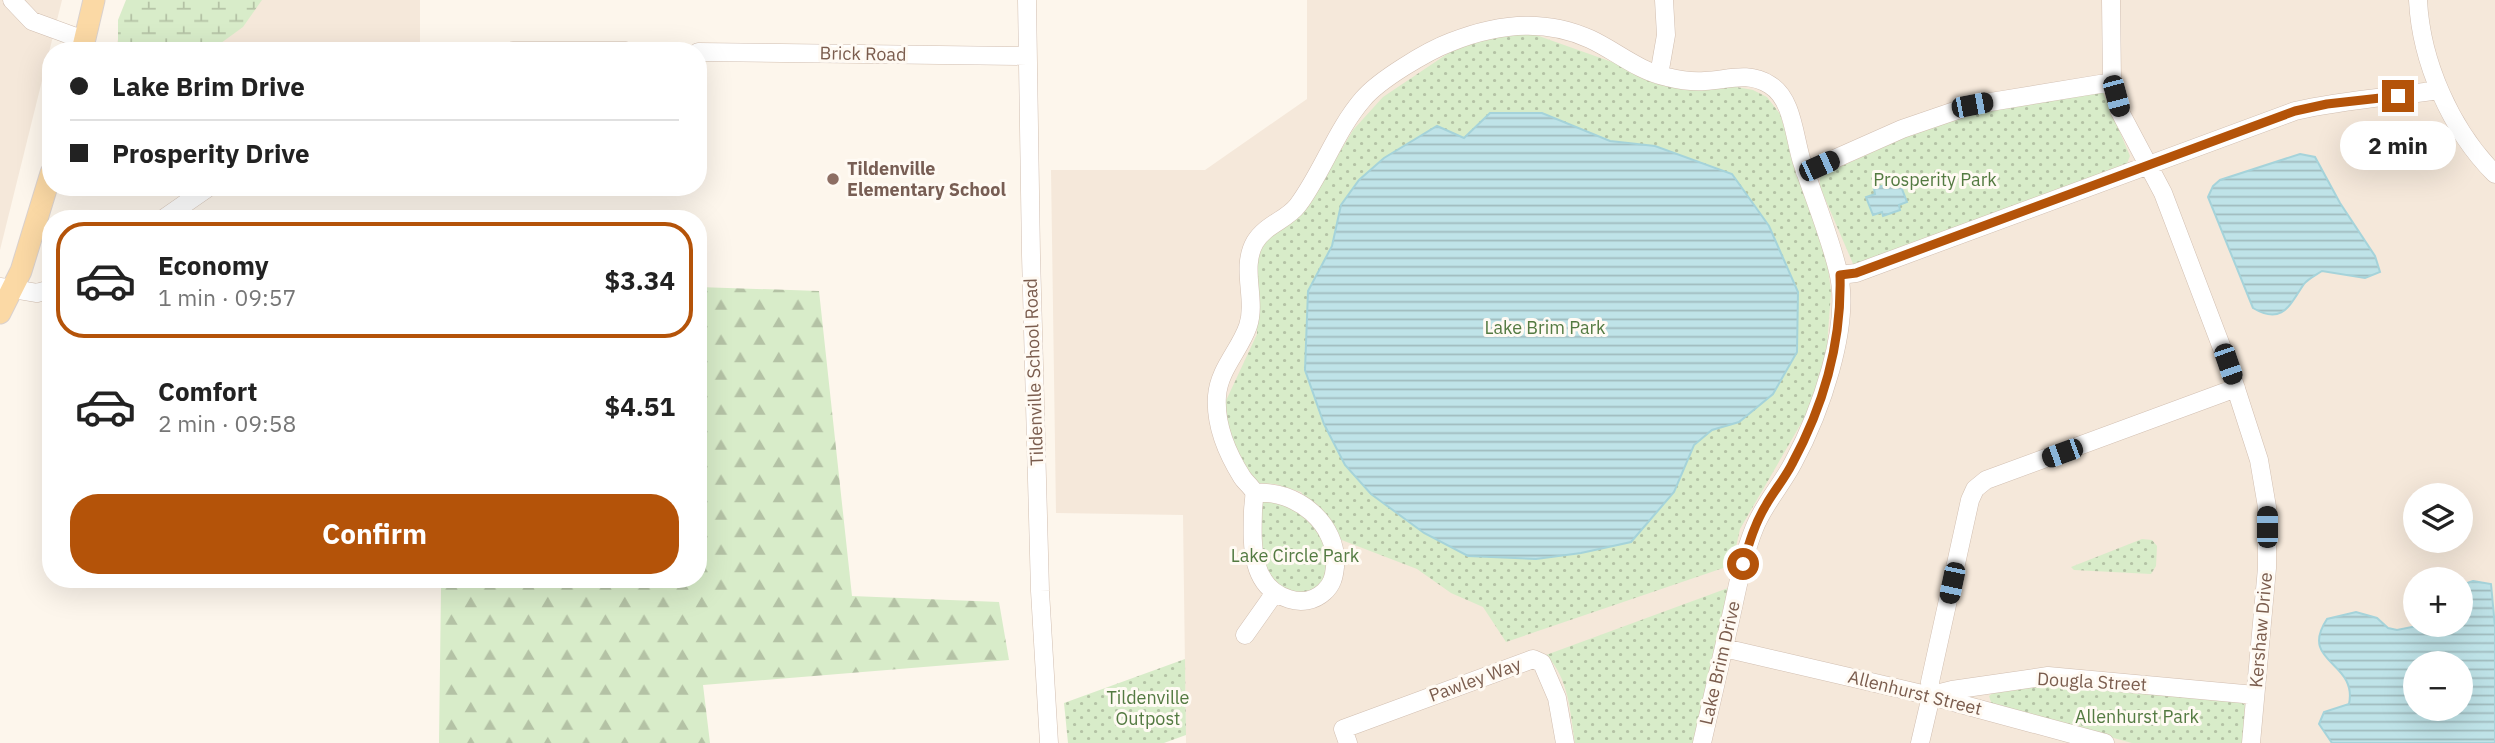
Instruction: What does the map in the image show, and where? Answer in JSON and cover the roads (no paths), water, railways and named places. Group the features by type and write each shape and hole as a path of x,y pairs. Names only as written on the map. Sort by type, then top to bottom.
{"main road":[{"path":"84,42 94,0"},
{"path":"0,313 42,196"}],"street":[{"path":"12,0 32,21 75,42"},
{"name":"Tildenville School Road","path":"1027,0 1040,591 1049,743"},
{"path":"1659,75 1666,36 1664,0"},
{"path":"2111,0 2112,82 2119,110 2148,167"},
{"path":"2418,0 2419,23 2439,90 2468,142 2495,174"},
{"name":"Lake Brim Drive","path":"1255,493 1242,477 1219,428 1217,393 1228,362 1248,328 1252,300 1248,274 1254,243 1273,223 1295,211 1363,98 1390,76 1444,44 1487,29 1524,25 1556,29 1588,38 1659,75 1703,81 1741,76 1756,77 1776,88 1788,106 1805,172 1840,275 1839,324 1835,352 1824,392 1792,465 1755,524 1743,564 1702,743"},
{"name":"Brick Road","path":"707,52 1027,56"},
{"path":"1805,172 1902,130 1972,105 2112,82"},
{"path":"1840,275 1856,273 2295,111 2327,104 2377,100 2439,90"},
{"name":"Kershaw Drive","path":"2148,167 2163,193 2195,277 2259,460 2267,507 2267,568 2251,743"},
{"path":"176,210 196,196"},
{"path":"7,288 42,292"},
{"path":"1920,743 1931,696 1930,682 1970,500 1975,489 1986,480 2236,388"},
{"path":"1268,492 1292,500 1313,512 1329,532 1336,556 1334,577 1326,591 1313,600 1297,602 1274,594 1260,578 1254,559 1255,493 1268,492"},
{"path":"1245,635 1274,594"},
{"name":"Allenhurst Street","path":"1724,648 1931,696 2105,743"},
{"name":"Pawley Way","path":"1348,743 1343,729 1533,659 1542,663 1558,698 1565,743"},
{"name":"Dougla Street","path":"1931,696 1952,690 2048,676 2255,695"}],"water":[{"name":"Lake Brim Park","path":"1490,113 1542,113 1610,141 1655,146 1732,174 1769,226 1798,292 1797,352 1773,394 1739,422 1712,430 1694,445 1674,492 1631,542 1536,559 1468,556 1424,533 1371,494 1345,465 1324,424 1305,370 1308,291 1332,246 1341,205 1359,180 1384,158 1437,126 1464,138"},
{"path":"2300,154 2315,157 2340,203 2375,256 2380,272 2365,278 2322,271 2306,282 2290,305 2279,314 2272,315 2253,308 2208,197 2213,186 2220,180"},
{"path":"1890,183 1892,187 1900,184 1907,202 1899,205 1900,210 1883,216 1882,212 1873,215 1866,197 1875,194 1874,189"},
{"path":"2473,581 2491,584 2495,627 2495,743 2332,743 2319,724 2324,712 2349,704 2349,690 2345,679 2319,645 2320,634 2327,619 2356,612 2377,618 2388,628 2403,629 2403,637 2473,637"}],"place":[{"name":"Tildenville Elementary School","path":"833,179"}],"park label":[{"name":"Prosperity Park","path":"1935,180"},
{"name":"Lake Circle Park","path":"1295,556"},
{"name":"Tildenville Outpost","path":"1148,708"},
{"name":"Allenhurst Park","path":"2137,717"}]}
